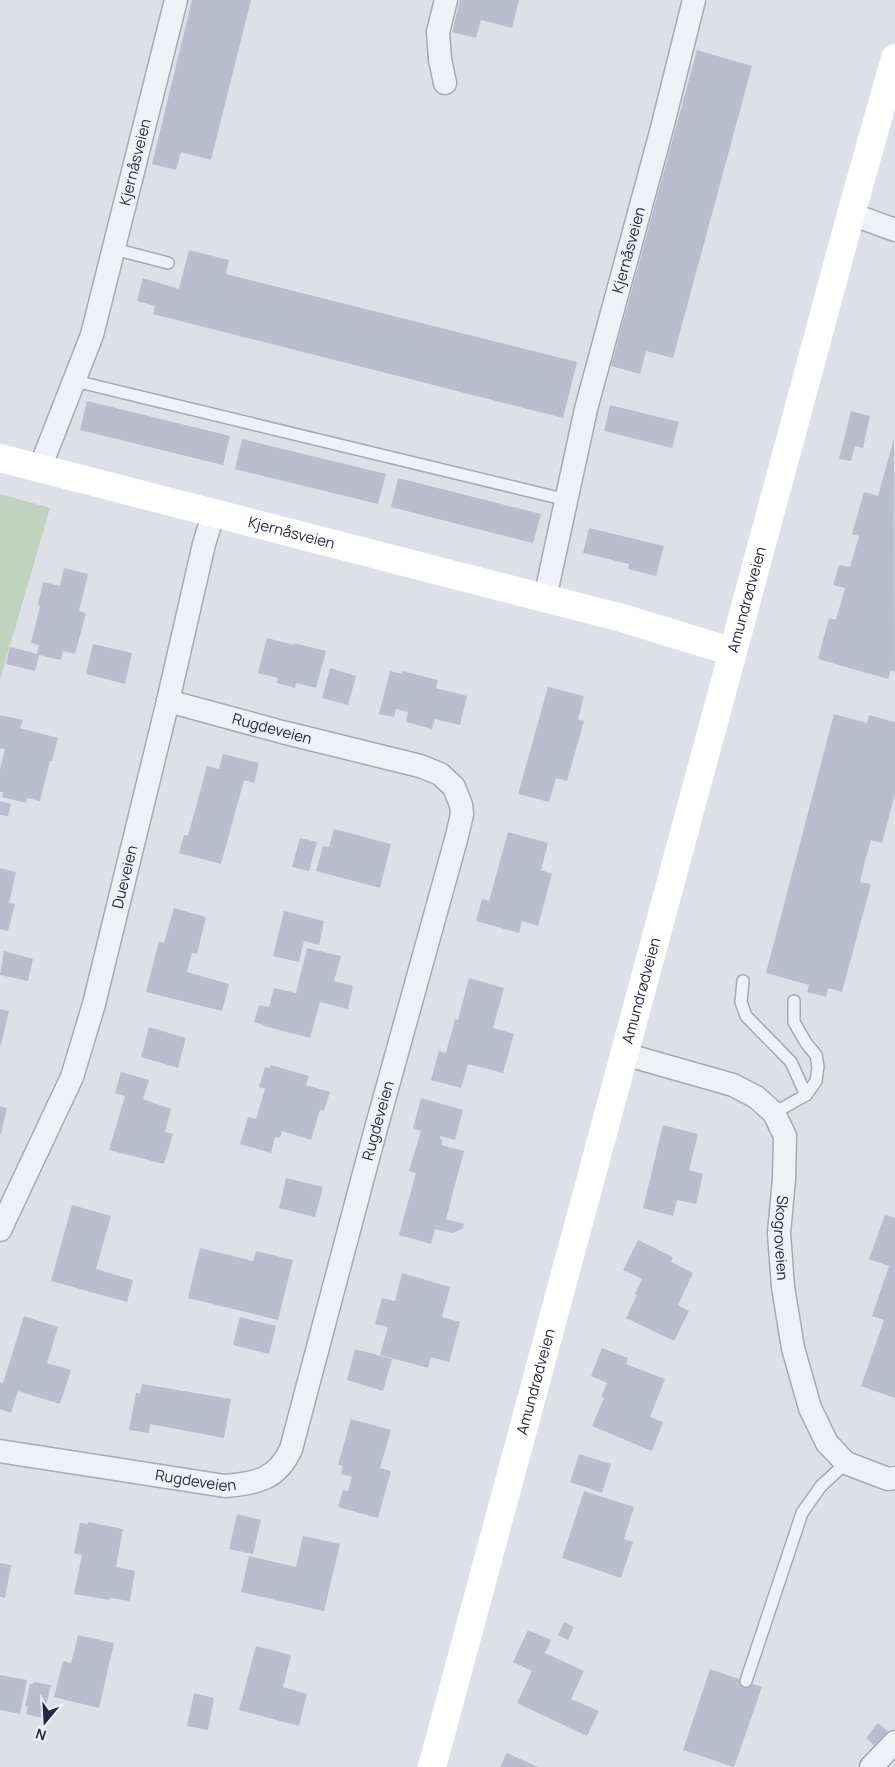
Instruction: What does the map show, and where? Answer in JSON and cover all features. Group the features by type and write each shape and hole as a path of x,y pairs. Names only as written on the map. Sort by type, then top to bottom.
{"main road":[{"name":"Amundrødveien","path":"432,1767 851,214 895,58"},
{"name":"Kjernåsveien","path":"0,458 622,618 733,652"}],"street":[{"name":"Kjernåsveien","path":"40,468 92,334 176,0"},
{"path":"446,0 438,32 440,59 446,83"},
{"name":"Kjernåsveien","path":"545,598 586,409 662,128 694,0"},
{"path":"851,214 895,230"},
{"name":"Dueveien","path":"0,1230 68,1086 78,1059 94,1004 168,701 204,544 214,512"},
{"name":"Rugdeveien","path":"0,1451 225,1486 250,1483 271,1476 286,1461 291,1449 462,814 461,805 454,787 440,774 420,766 282,732 168,701"},
{"name":"Skogroveien","path":"624,1054 733,1085 756,1097 774,1113 786,1136 779,1233 783,1287 794,1348 810,1408 827,1443 846,1463 888,1479 895,1478"},
{"path":"871,1767 895,1742"}],"lane":[{"path":"114,249 168,262"},
{"path":"75,381 567,500"},
{"path":"743,981 741,1002 746,1016 791,1062 806,1095"},
{"path":"774,1113 806,1095 816,1081 818,1067 816,1055 806,1043 794,1022 794,1001"},
{"path":"746,1681 802,1513 820,1486 846,1463"}],"green space":[{"path":"0,494 50,508 0,680"}],"building":[{"path":"192,0 251,0 211,160 181,152 176,170 152,164"},
{"path":"460,0 519,0 512,28 481,20 476,38 452,32"},
{"path":"697,50 752,66 673,358 646,351 640,374 611,366"},
{"path":"189,250 229,260 226,274 577,362 563,418 153,314 155,306 137,301 143,278 179,289"},
{"path":"87,401 230,436 223,465 80,430"},
{"path":"610,405 679,422 672,448 604,431"},
{"path":"851,411 870,416 863,448 855,446 851,461 839,459"},
{"path":"894,438 895,672 891,670 888,679 818,659 829,618 836,620 845,588 833,585 839,565 850,567 859,536 852,534 864,492 878,496"},
{"path":"242,439 386,474 378,504 235,469"},
{"path":"398,478 541,514 533,543 391,507"},
{"path":"589,528 664,546 656,576 628,569 629,564 583,553"},
{"path":"64,568 88,574 79,611 86,613 75,654 63,651 61,660 39,655 35,671 6,664 10,647 37,654 39,645 31,643 40,606 38,605 43,582 60,586"},
{"path":"267,638 326,651 316,688 296,683 295,688 277,683 278,678 258,673"},
{"path":"93,644 132,653 125,684 86,674"},
{"path":"330,668 356,676 348,705 322,698"},
{"path":"390,671 402,674 402,671 438,680 436,688 467,696 460,725 435,719 432,729 406,722 408,712 396,709 394,717 379,714"},
{"path":"548,687 584,696 578,719 584,721 567,781 556,778 549,802 518,794"},
{"path":"834,714 867,723 869,715 895,722 895,794 882,843 871,840 865,861 860,882 871,884 842,992 828,988 826,997 807,992 809,985 766,973"},
{"path":"0,715 23,720 20,728 58,738 40,801 27,798 26,803 2,797 3,792 0,792 0,770 5,749 0,748"},
{"path":"223,754 259,763 254,783 244,780 221,864 179,853 184,835 188,836 207,766 219,769"},
{"path":"0,801 11,804 8,816 0,815"},
{"path":"334,829 391,844 380,888 316,871 323,846 329,847"},
{"path":"508,832 548,843 541,870 552,874 538,926 522,921 519,933 476,921 482,899 489,901"},
{"path":"300,838 317,842 309,871 292,867"},
{"path":"0,868 16,872 9,903 15,904 8,931 0,929"},
{"path":"174,908 206,917 197,954 192,953 187,972 229,984 222,1011 146,992 159,941 164,943"},
{"path":"284,911 324,921 319,945 304,941 299,962 273,956"},
{"path":"307,948 341,956 334,981 353,986 348,1009 320,1002 310,1038 254,1022 259,1005 269,1007 274,988 296,993"},
{"path":"4,951 33,959 28,981 0,975"},
{"path":"469,978 504,988 493,1028 514,1034 503,1073 468,1064 461,1088 431,1080 439,1051 446,1053 455,1019 458,1020"},
{"path":"0,1009 9,1011 1,1045 0,1045"},
{"path":"149,1027 186,1038 178,1068 141,1057"},
{"path":"271,1065 309,1076 306,1085 330,1092 324,1111 320,1110 311,1140 282,1131 280,1138 275,1137 271,1153 240,1144 248,1117 256,1119 265,1089 259,1087 265,1067 270,1068"},
{"path":"121,1072 149,1080 143,1099 171,1109 165,1132 173,1134 164,1164 109,1150 125,1096 115,1093"},
{"path":"421,1098 463,1110 455,1140 440,1136 440,1139 443,1140 441,1145 464,1151 446,1219 464,1224 462,1229 452,1233 435,1229 431,1244 399,1235 416,1173 409,1171 421,1131 413,1129"},
{"path":"0,1106 7,1108 1,1134 0,1134"},
{"path":"663,1125 698,1134 689,1170 703,1174 696,1204 677,1200 673,1216 643,1208"},
{"path":"286,1178 323,1187 315,1217 279,1208"},
{"path":"72,1205 111,1216 96,1269 133,1280 127,1302 51,1281"},
{"path":"885,1215 895,1218 895,1398 861,1386 884,1320 872,1316 889,1266 869,1259"},
{"path":"638,1240 673,1257 671,1262 693,1273 678,1305 689,1311 674,1341 626,1318 642,1279 623,1270"},
{"path":"200,1248 253,1261 256,1251 293,1260 278,1320 188,1298"},
{"path":"402,1273 450,1287 442,1317 460,1322 449,1362 431,1357 428,1368 380,1355 388,1327 375,1324 382,1298 395,1301"},
{"path":"24,1316 58,1327 47,1363 71,1370 60,1404 18,1391 11,1413 0,1409 0,1382 3,1383"},
{"path":"240,1317 276,1326 269,1354 233,1345"},
{"path":"602,1348 628,1358 626,1364 665,1379 650,1417 663,1422 652,1451 592,1426 604,1398 601,1397 607,1383 591,1376"},
{"path":"355,1349 392,1359 383,1391 347,1380"},
{"path":"142,1384 231,1399 224,1438 150,1424 149,1433 129,1430 136,1393 140,1394"},
{"path":"351,1419 391,1430 380,1468 391,1471 378,1518 338,1507 343,1490 348,1491 352,1477 341,1474 343,1466 338,1465"},
{"path":"579,1454 611,1464 602,1493 570,1482"},
{"path":"584,1491 634,1507 624,1539 633,1542 621,1578 562,1558"},
{"path":"237,1514 261,1520 253,1554 229,1549"},
{"path":"88,1522 123,1529 116,1567 135,1571 130,1601 74,1594 82,1555 74,1553 80,1523 88,1524"},
{"path":"303,1536 340,1544 324,1611 241,1592 249,1556 296,1567"},
{"path":"0,1563 11,1565 5,1598 0,1597"},
{"path":"564,1622 574,1627 568,1640 558,1635"},
{"path":"528,1630 551,1640 545,1653 584,1671 571,1699 599,1711 587,1736 517,1703 532,1671 513,1662"},
{"path":"78,1635 114,1643 99,1708 54,1697 63,1661 71,1663"},
{"path":"256,1646 291,1655 283,1687 307,1694 299,1726 239,1710"},
{"path":"710,1669 762,1687 734,1767 683,1750"},
{"path":"0,1675 27,1680 20,1714 0,1710"},
{"path":"34,1682 51,1685 43,1718 26,1714 28,1706 25,1706 30,1684"},
{"path":"194,1693 214,1698 208,1730 187,1726"},
{"path":"878,1723 888,1731 875,1746 866,1738"},
{"path":"507,1753 538,1767 500,1767"}]}
